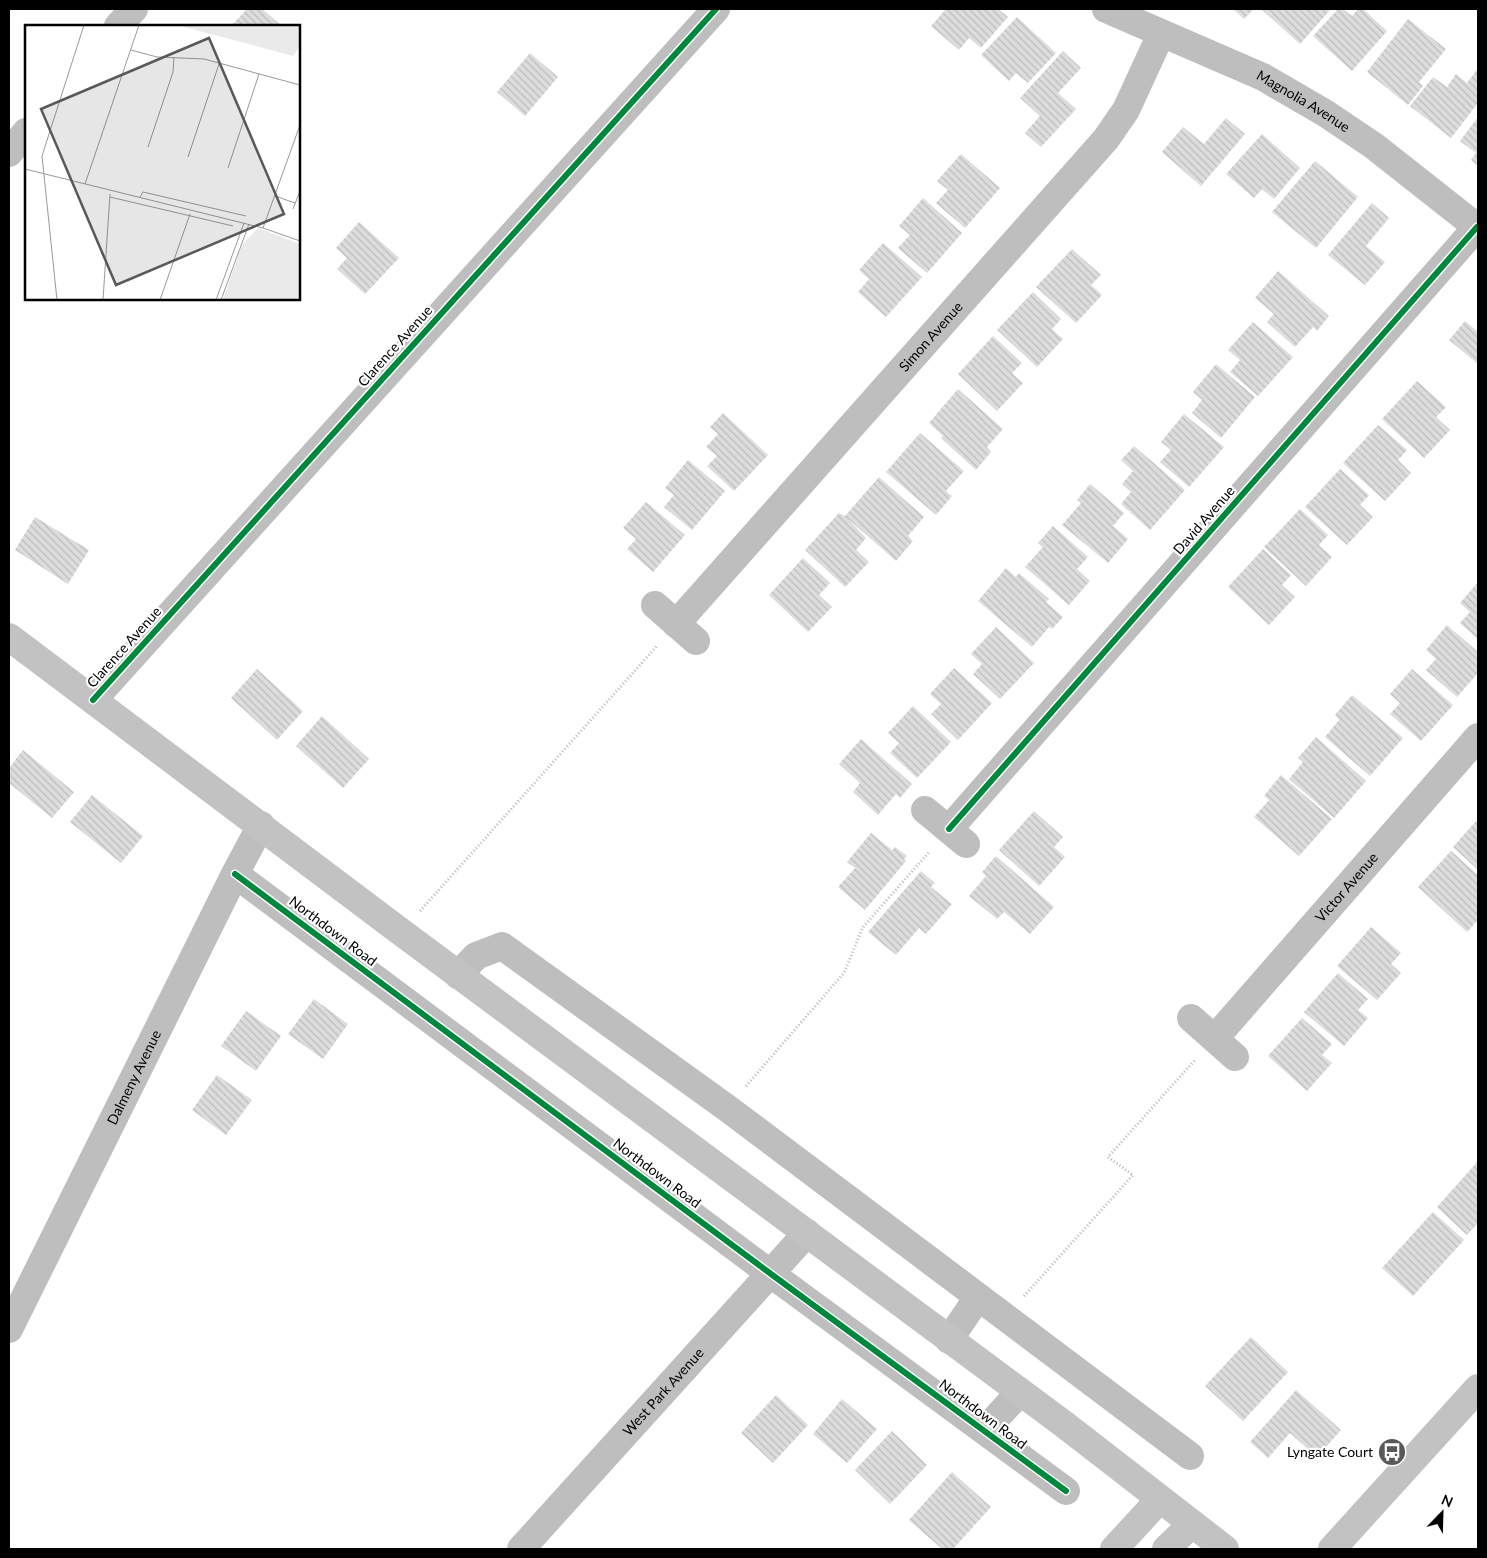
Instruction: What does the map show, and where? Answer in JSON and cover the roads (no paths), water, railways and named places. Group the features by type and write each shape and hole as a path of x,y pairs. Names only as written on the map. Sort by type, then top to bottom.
{"main road":[{"path":"9,637 458,975 808,1233 1225,1549"},
{"path":"1332,1549 1476,1396"},
{"path":"1114,1549 1160,1499"},
{"path":"1166,1549 1192,1524"}],"street":[{"path":"119,25 134,9"},
{"name":"Clarence Avenue","path":"92,700 716,9"},
{"name":"Magnolia Avenue","path":"1106,9 1263,77 1325,113 1374,146 1478,227"},
{"name":"Simon Avenue","path":"655,605 686,633 1106,139 1126,110 1162,34"},
{"path":"9,152 25,133"},
{"name":"David Avenue","path":"925,810 957,837 1478,227"},
{"name":"Victor Avenue","path":"1215,1038 1478,737"},
{"name":"Dalmeny Avenue","path":"9,1329 235,874 261,826"},
{"name":"Northdown Road","path":"235,874 1066,1491"},
{"path":"458,975 476,956 502,946 727,1108 1190,1456"},
{"path":"1191,1018 1235,1056"},
{"name":"West Park Avenue","path":"521,1549 808,1233"},
{"path":"949,1340 978,1297"},
{"name":"Northdown Road","path":"985,1430 1020,1392"}],"place":[{"name":"Lyngate Court","path":"1392,1452"}]}
